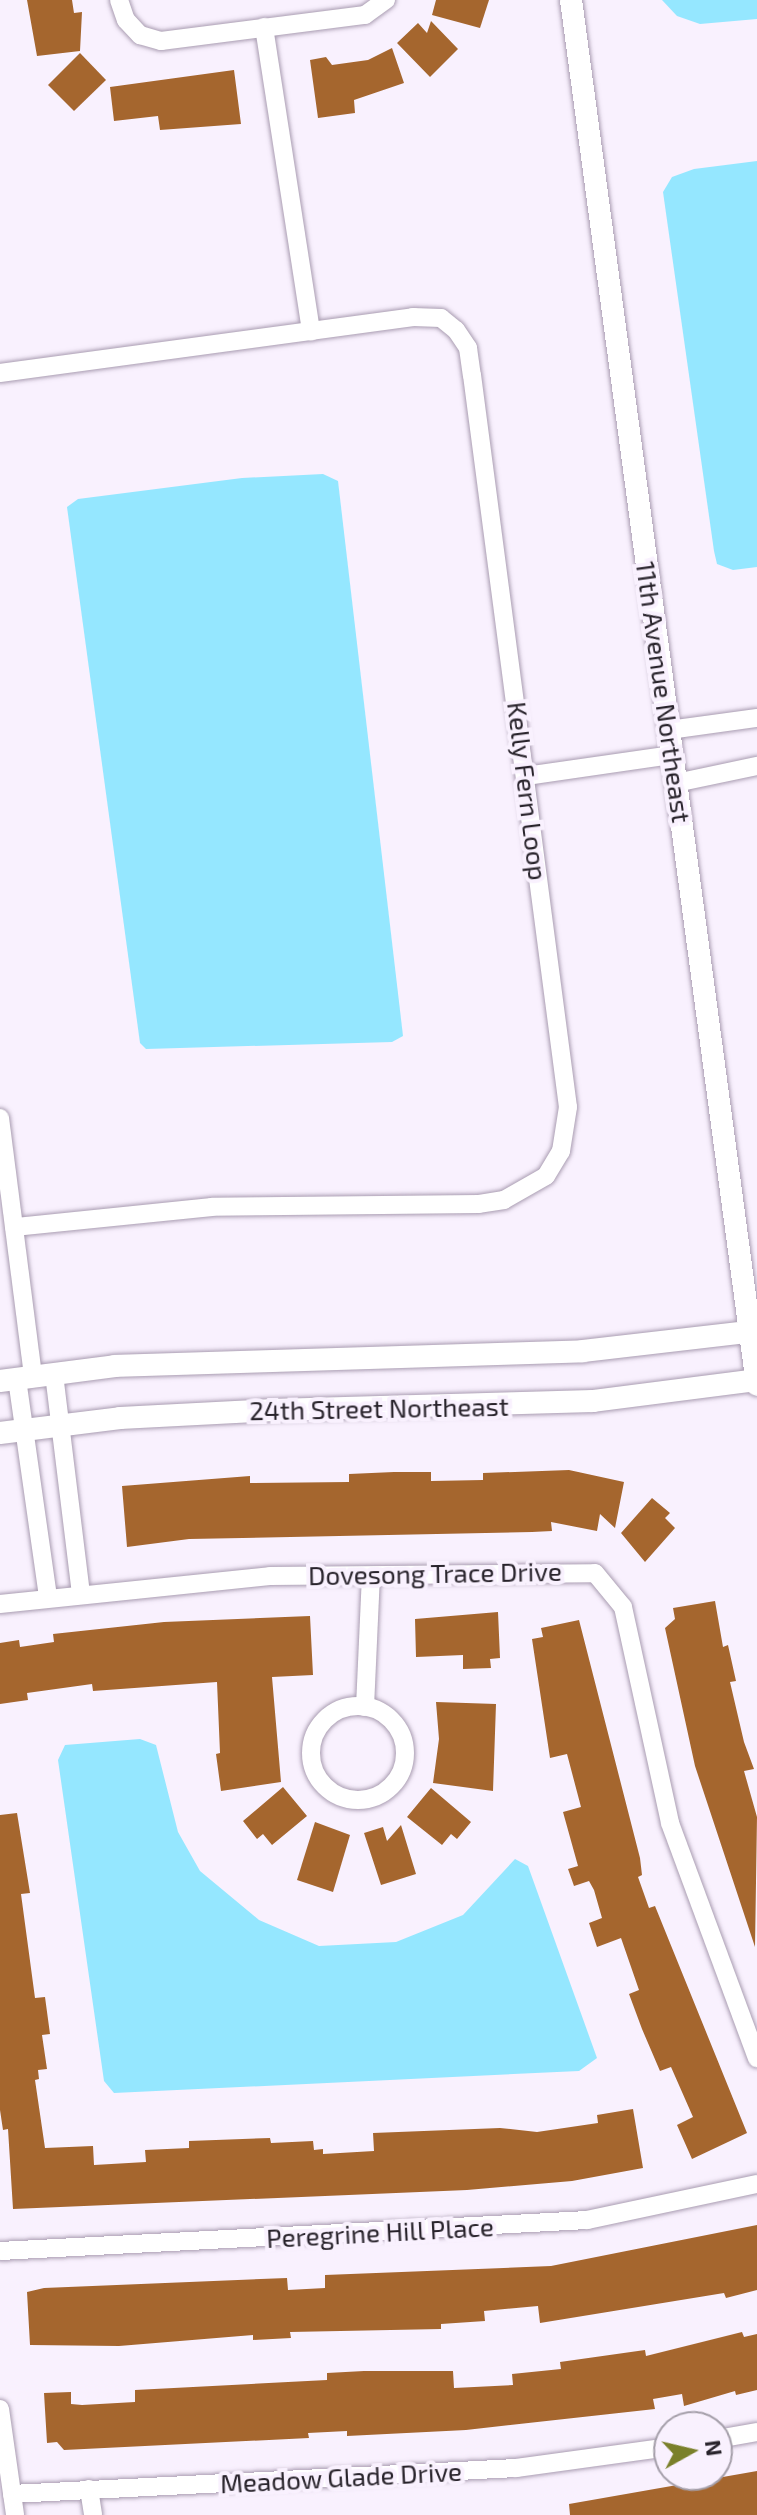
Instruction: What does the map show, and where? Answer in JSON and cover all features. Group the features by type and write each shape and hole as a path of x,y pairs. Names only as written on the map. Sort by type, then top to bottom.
{"street":[{"path":"119,0 126,20 140,35 161,41 365,15 386,0"},
{"name":"11th Avenue Northeast","path":"571,0 753,1331 757,1382"},
{"path":"264,27 311,331"},
{"name":"Kelly Fern Loop","path":"0,373 311,331 441,318 468,348 568,1107 561,1151 546,1176 525,1192 479,1204 212,1207 14,1227"},
{"path":"669,730 757,718"},
{"path":"526,776 672,755"},
{"path":"676,783 757,766"},
{"path":"0,1118 14,1227 26,1378 24,1430 48,1597"},
{"name":"24th Street Northeast","path":"26,1378 274,1358 583,1351 753,1331"},
{"path":"26,1378 60,1425 81,1593"},
{"name":"24th Street Northeast","path":"0,1433 60,1425 274,1410 593,1401 757,1382"},
{"name":"Dovesong Trace Drive","path":"0,1604 81,1593 270,1576 572,1569 595,1573 611,1587 623,1607 670,1823 757,2058"},
{"path":"365,1707 371,1576"},
{"path":"350,1707 365,1707 392,1721 401,1734 403,1765 387,1790 358,1800 343,1798 319,1779 311,1749 323,1721 350,1707"},
{"name":"Peregrine Hill Place","path":"0,2251 587,2220 757,2184"},
{"path":"0,2409 15,2515"},
{"path":"733,2436 757,2432"},
{"name":"Meadow Glade Drive","path":"12,2494 516,2468 653,2449"},
{"path":"89,2489 93,2515"}],"water":[{"path":"662,0 757,0 757,19 700,24 677,16"},
{"path":"757,161 757,567 733,570 717,564 714,551 663,192 672,177 694,169"},
{"path":"323,474 338,481 403,1036 392,1042 146,1049 140,1043 67,507 78,499 242,478"},
{"path":"140,1739 156,1745 178,1832 200,1871 259,1920 319,1946 396,1942 463,1915 515,1859 528,1866 597,2058 579,2071 114,2093 104,2081 58,1760 65,1745"}],"building":[{"path":"27,0 72,0 74,13 82,12 80,51 37,56"},
{"path":"436,0 489,0 480,28 432,15"},
{"path":"431,21 458,49 430,77 397,43 418,23 427,33"},
{"path":"392,48 404,83 354,100 355,113 318,118 310,60 326,57 332,65 368,60"},
{"path":"80,53 106,80 74,111 48,85"},
{"path":"234,70 241,124 160,130 158,116 114,121 110,87"},
{"path":"569,1470 624,1482 615,1528 600,1514 597,1531 551,1522 552,1531 189,1539 127,1547 122,1486 250,1476 250,1483 349,1482 349,1474 394,1472 431,1472 431,1481 483,1480 483,1473"},
{"path":"652,1498 670,1513 665,1518 675,1528 645,1562 621,1533"},
{"path":"715,1601 723,1647 728,1645 736,1681 730,1682 744,1742 754,1769 744,1771 757,1817 755,1947 695,1766 665,1628 675,1619 673,1608"},
{"path":"498,1612 500,1658 490,1659 491,1668 463,1669 463,1655 416,1657 415,1619"},
{"path":"310,1616 313,1675 272,1677 281,1782 221,1791 216,1754 220,1753 217,1682 93,1691 92,1684 27,1693 28,1700 0,1704 0,1643 19,1640 20,1647 54,1642 53,1634 164,1622"},
{"path":"579,1620 640,1858 642,1875 638,1877 649,1908 655,1906 747,2133 692,2159 677,2125 693,2117 671,2067 660,2071 642,2029 629,1994 639,1990 621,1938 597,1947 589,1923 602,1918 594,1890 589,1881 574,1886 568,1869 578,1866 563,1812 581,1807 567,1754 550,1758 532,1639 543,1637 541,1628"},
{"path":"436,1702 496,1704 493,1791 433,1783 439,1739"},
{"path":"283,1787 307,1816 272,1845 263,1834 257,1839 243,1821"},
{"path":"431,1788 471,1822 457,1839 451,1834 442,1845 407,1817"},
{"path":"17,1813 30,1893 21,1894 35,1998 45,1997 50,2034 42,2035 47,2069 38,2070 39,2079 35,2080 45,2148 93,2146 94,2165 146,2162 145,2150 189,2148 189,2141 270,2138 271,2143 313,2141 314,2150 323,2149 323,2154 374,2151 373,2133 500,2128 537,2132 598,2123 597,2115 633,2109 643,2168 572,2181 467,2190 13,2209 8,2129 3,2130 0,2110 0,1815"},
{"path":"315,1822 350,1835 333,1892 297,1880"},
{"path":"401,1825 416,1874 381,1885 364,1833 383,1827 387,1841"},
{"path":"757,2225 757,2290 726,2298 724,2293 540,2323 538,2306 484,2311 485,2321 441,2324 441,2329 290,2332 291,2338 253,2340 253,2335 119,2346 30,2345 27,2292 44,2288 287,2278 288,2290 325,2288 325,2275 551,2266"},
{"path":"742,2332 744,2337 757,2334 757,2390 736,2395 735,2391 684,2406 682,2394 653,2399 655,2409 466,2430 347,2436 347,2431 308,2433 309,2438 64,2450 57,2442 47,2443 44,2393 71,2392 71,2404 135,2402 135,2390 327,2380 327,2373 364,2371 453,2371 454,2388 513,2385 512,2374 561,2369 560,2362 645,2350 646,2356"},
{"path":"757,2471 757,2515 570,2515 569,2504 653,2489 733,2491 733,2475"}]}
